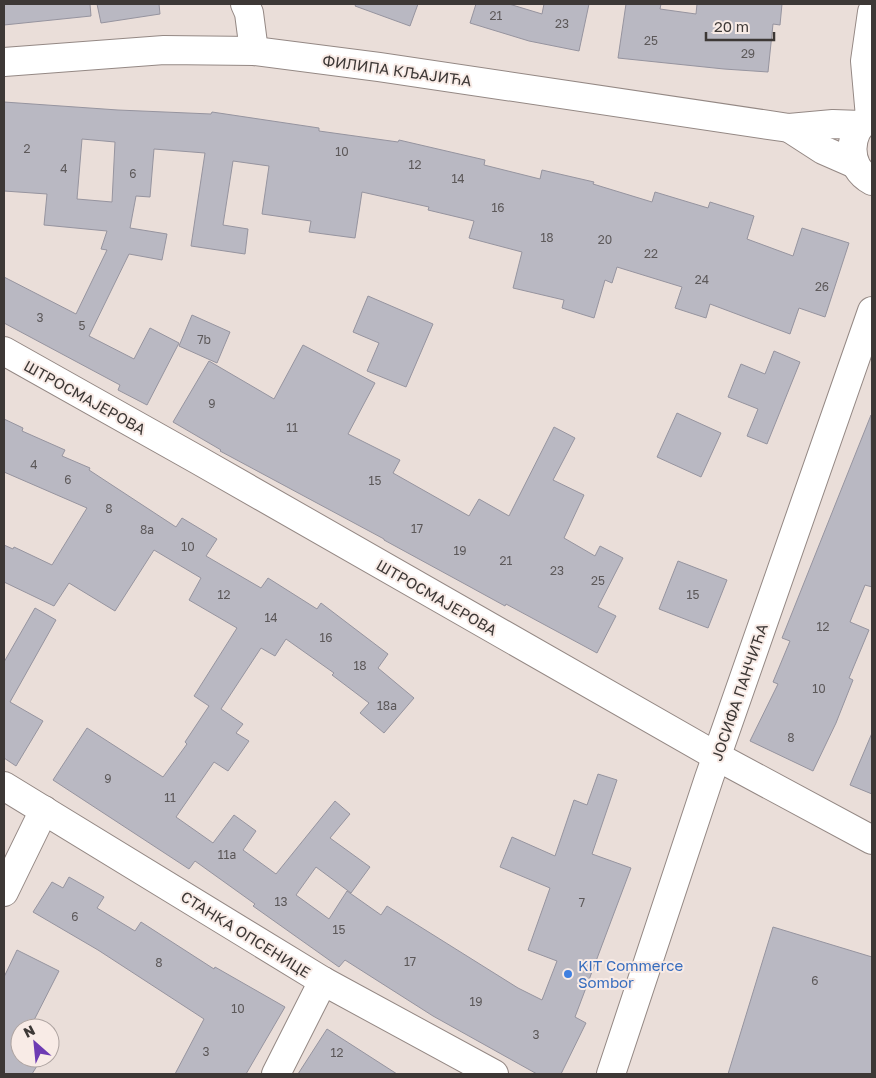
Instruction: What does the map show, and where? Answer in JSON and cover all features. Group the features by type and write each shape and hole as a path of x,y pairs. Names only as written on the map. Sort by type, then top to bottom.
{"street":[{"path":"245,4 249,14 254,51"},
{"path":"867,179 852,154 852,143 855,133 867,119 870,74 866,50 872,12"},
{"name":"ФИЛИПА КЉАЈИЋА","path":"4,62 164,50 254,51 379,67 789,128 867,119"},
{"name":"ФИЛИПА КЉАЈИЋА","path":"789,128 867,179"},
{"name":"ЈОСИФА ПАНЧИЋА","path":"611,1074 716,756 872,311"},
{"name":"ШТРОСМАЈЕРОВА","path":"4,351 716,756 872,840"},
{"name":"СТАНКА ОПСЕНИЦЕ","path":"4,786 322,982 494,1074"},
{"path":"4,892 44,810"},
{"path":"276,1074 322,982"}],"building":[{"path":"4,4 90,4 91,16 4,25"},
{"path":"97,4 159,4 160,14 101,23"},
{"path":"356,4 418,4 410,26 355,6"},
{"path":"476,4 509,4 542,14 544,4 589,4 579,51 529,41 470,23"},
{"path":"626,4 661,4 660,9 696,14 697,4 782,4 780,25 773,24 768,72 618,58"},
{"path":"4,102 118,110 211,114 212,112 319,128 319,131 398,142 399,140 485,160 484,165 540,179 542,170 594,182 593,184 652,202 655,192 708,208 710,202 754,216 747,239 793,256 802,228 849,243 825,317 799,308 790,334 710,304 706,318 675,308 682,287 617,267 612,283 605,280 594,318 562,308 564,300 513,288 522,252 469,238 474,221 428,210 429,207 362,192 355,238 309,232 311,221 262,214 269,166 233,161 223,225 248,229 245,254 191,246 205,153 154,149 150,197 136,196 130,228 167,234 162,260 129,254 89,336 134,359 150,328 179,343 147,405 118,390 120,385 4,323 4,277 76,314 107,250 101,249 107,231 44,225 47,194 4,191","holes":["82,139 115,142 112,202 77,199"]},
{"path":"368,296 433,324 406,387 367,371 379,343 353,332"},
{"path":"192,315 230,332 217,363 179,346"},
{"path":"303,345 375,383 348,434 400,460 393,473 469,516 479,499 509,516 554,427 575,438 553,480 584,495 564,538 595,556 600,546 623,558 598,607 616,616 597,653 506,604 505,606 220,451 173,422 209,361 274,399"},
{"path":"774,351 800,362 767,444 747,436 758,409 728,397 741,364 765,374"},
{"path":"677,413 721,433 701,477 657,457"},
{"path":"871,415 872,587 865,585 850,622 869,630 849,678 853,680 836,723 813,771 750,741 778,684 773,682 790,641 782,638"},
{"path":"4,419 23,428 22,431 65,450 62,456 90,468 89,470 176,527 182,518 217,539 206,556 261,588 268,578 317,609 321,603 388,654 378,668 414,698 384,733 360,713 369,703 332,675 334,673 286,639 275,656 261,648 221,709 243,724 236,733 249,741 228,771 214,762 176,817 213,843 234,815 256,831 243,850 276,874 335,801 350,814 330,838 370,867 351,893 316,867 296,895 329,919 347,891 381,915 387,906 518,988 542,1000 557,961 528,950 550,888 500,867 512,837 555,856 574,800 587,805 598,774 617,780 592,854 631,868 575,1017 586,1023 561,1074 537,1074 433,1016 345,960 339,967 253,906 255,904 195,861 189,869 53,780 87,728 163,777 187,744 185,742 209,706 194,696 237,628 189,600 201,578 154,550 115,611 69,583 54,606 4,582 4,545 13,549 14,547 52,565 87,508 4,472"},
{"path":"678,561 727,580 708,628 659,609"},
{"path":"35,608 56,620 10,702 43,721 16,766 4,758 4,662"},
{"path":"872,733 872,794 850,785"},
{"path":"69,877 104,897 97,908 135,931 141,922 214,969 215,967 285,1007 246,1074 175,1074 204,1019 98,950 33,912 52,882 63,888"},
{"path":"773,927 872,957 872,1074 728,1074"},
{"path":"17,950 59,971 35,1018 10,1018 10,1068 36,1068 32,1074 4,1074 4,977"},
{"path":"327,1029 397,1074 298,1074"}],"place":[{"name":"KIT Commerce Sombor","path":"568,974"}]}
